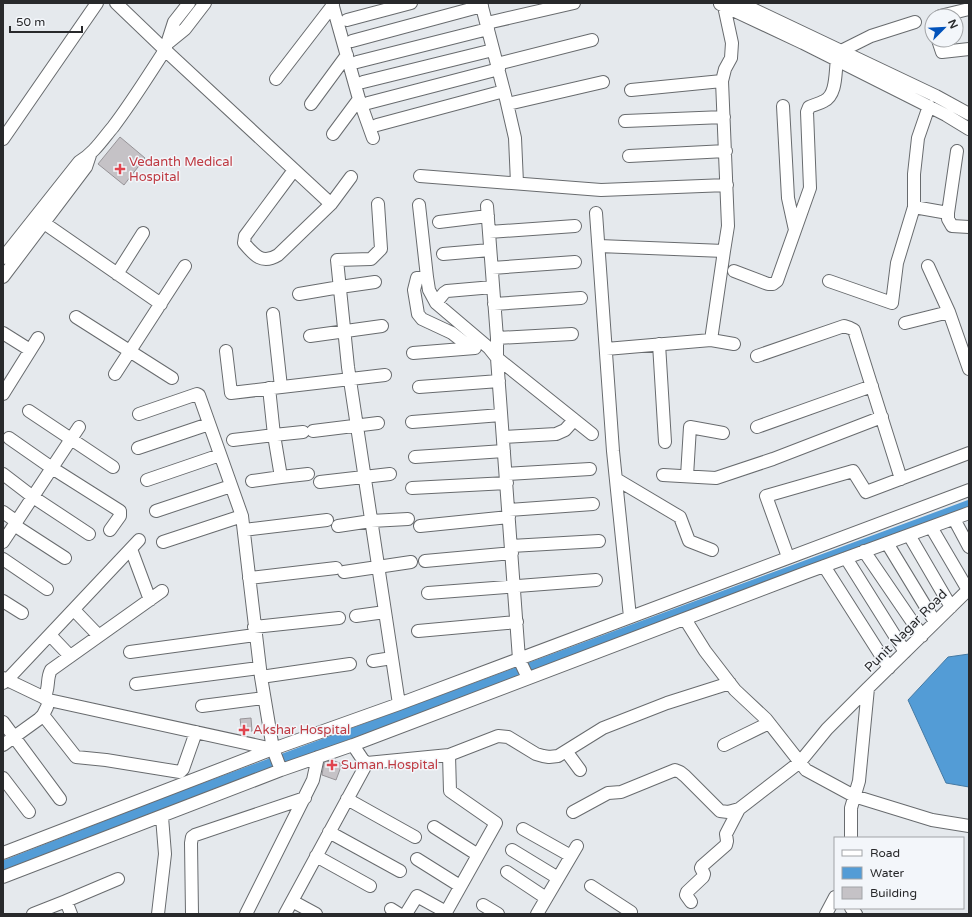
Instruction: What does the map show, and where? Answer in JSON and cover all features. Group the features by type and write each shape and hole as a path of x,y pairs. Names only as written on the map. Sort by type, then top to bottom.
{"street":[{"path":"3,139 97,3"},
{"path":"116,3 167,46 331,204"},
{"path":"3,258 79,162 90,155 127,108 167,46 185,29 205,3"},
{"path":"347,20 411,3"},
{"path":"311,104 352,58 487,26 574,3"},
{"path":"740,3 839,55 969,129"},
{"path":"167,46 174,22 187,4"},
{"path":"333,4 352,58 373,138"},
{"path":"276,79 333,4"},
{"path":"722,4 936,96 969,114"},
{"path":"711,340 728,226 722,81 725,69 731,58 732,43 722,4"},
{"path":"352,42 482,5 508,104 515,138 517,183"},
{"path":"734,271 768,284 773,284 777,281 810,188 808,107 824,101 832,92 839,55 871,36 915,22"},
{"path":"332,134 364,101 592,40"},
{"path":"941,48 942,52 969,49"},
{"path":"363,82 494,50"},
{"path":"632,90 722,81"},
{"path":"508,104 603,82"},
{"path":"377,125 504,92"},
{"path":"783,106 788,198 795,230"},
{"path":"829,281 892,303 898,263 914,207 914,174 918,138 929,106"},
{"path":"625,122 724,117"},
{"path":"629,156 726,151"},
{"path":"957,151 948,219 952,226 969,227"},
{"path":"3,277 86,168 90,155"},
{"path":"294,170 245,236 244,243 253,254 265,260 271,260 278,255 331,204 351,177"},
{"path":"420,176 601,190 727,185"},
{"path":"378,204 381,249 371,258 337,260 350,379 399,704"},
{"path":"419,205 429,290 436,303 489,348 497,358 592,434"},
{"path":"914,207 948,213"},
{"path":"439,222 487,211 519,659 528,678"},
{"path":"596,213 616,479 630,617"},
{"path":"44,223 161,304"},
{"path":"489,232 575,226"},
{"path":"117,274 143,233"},
{"path":"599,246 724,251"},
{"path":"442,254 490,250"},
{"path":"492,268 574,262"},
{"path":"115,374 185,266"},
{"path":"928,266 949,312 969,366"},
{"path":"427,278 417,278 415,280 414,290 418,314 422,319 452,333 471,348"},
{"path":"299,294 340,286 375,282"},
{"path":"436,303 447,291 493,287"},
{"path":"494,304 581,298"},
{"path":"905,323 949,312"},
{"path":"273,314 275,388 274,436 281,477"},
{"path":"76,317 172,378"},
{"path":"310,336 382,326"},
{"path":"757,356 844,326 854,330 901,479"},
{"path":"3,333 30,350"},
{"path":"497,338 572,334"},
{"path":"3,394 6,380 38,338"},
{"path":"606,349 711,340 734,344"},
{"path":"659,344 665,442"},
{"path":"413,353 489,348"},
{"path":"226,351 231,393 386,375"},
{"path":"418,387 499,381"},
{"path":"757,427 872,386"},
{"path":"139,414 196,394 199,395 242,516 260,672 272,749 281,770"},
{"path":"29,412 113,467"},
{"path":"412,422 501,415"},
{"path":"663,474 716,478 773,459 882,418"},
{"path":"503,437 556,434 565,430 574,420"},
{"path":"233,440 378,423"},
{"path":"138,448 209,424"},
{"path":"3,542 79,427"},
{"path":"687,476 690,427 723,433"},
{"path":"9,438 120,512 120,516 110,530"},
{"path":"415,457 504,451"},
{"path":"788,558 766,496 853,471 866,492 969,453"},
{"path":"147,480 220,455"},
{"path":"412,488 590,469"},
{"path":"3,474 33,497 89,534"},
{"path":"252,481 308,474"},
{"path":"320,482 390,474"},
{"path":"616,479 680,517 689,541 712,550"},
{"path":"156,511 231,486"},
{"path":"3,853 272,749 399,704 969,490"},
{"path":"420,526 509,513 593,504"},
{"path":"3,512 65,558"},
{"path":"3,877 281,770 353,745 824,566 969,513"},
{"path":"163,542 242,516"},
{"path":"338,526 371,521 408,519"},
{"path":"954,519 969,547"},
{"path":"244,530 327,520"},
{"path":"931,527 968,590"},
{"path":"909,535 952,606"},
{"path":"424,561 599,541"},
{"path":"887,543 935,622"},
{"path":"150,600 135,545 50,635 4,681 46,699 272,749"},
{"path":"864,551 922,636"},
{"path":"846,558 905,652"},
{"path":"3,559 47,589"},
{"path":"249,578 378,567 411,562"},
{"path":"824,566 889,668"},
{"path":"428,593 596,580"},
{"name":"Punit Nagar Road","path":"851,837 851,808 859,781 868,688 968,590"},
{"path":"3,745 39,719 43,714 49,687 49,674 51,670 162,592"},
{"path":"3,601 22,613"},
{"path":"74,610 99,636"},
{"path":"356,616 385,612"},
{"path":"130,652 339,618"},
{"path":"685,619 705,651 730,683 769,723 806,770 854,796 932,820 969,826"},
{"path":"418,631 517,622"},
{"path":"50,635 70,656"},
{"path":"373,661 392,658"},
{"path":"136,684 350,664"},
{"path":"353,745 363,760 368,763 449,755 498,736 508,737 536,754 549,757 558,756 603,728 667,703 730,683"},
{"path":"573,812 608,793 622,792 674,770 685,776 720,811 728,812 739,809 800,762 827,729 868,688"},
{"path":"202,706 264,698"},
{"path":"43,714 76,757 106,760 180,772 183,769 196,732"},
{"path":"3,722 60,799"},
{"path":"724,746 769,723"},
{"path":"566,751 580,770"},
{"path":"406,914 417,896 445,913 496,823 450,791 449,755"},
{"path":"246,914 314,780 318,757"},
{"path":"285,914 368,763"},
{"path":"3,778 29,812"},
{"path":"192,914 192,837 195,834 305,798"},
{"path":"347,799 415,838"},
{"path":"691,902 686,895 687,892 703,877 704,874 701,868 702,866 726,845 726,834 739,809"},
{"path":"158,914 165,854 162,817"},
{"path":"434,827 478,855"},
{"path":"523,828 574,851 537,914"},
{"path":"329,832 400,870"},
{"path":"512,850 558,878"},
{"path":"316,856 370,886"},
{"path":"417,859 460,886"},
{"path":"507,872 546,898"},
{"path":"33,914 118,879"},
{"path":"591,886 631,912 630,914"},
{"path":"826,914 834,899"},
{"path":"66,901 71,914"},
{"path":"292,901 316,914"},
{"path":"484,905 498,914"}],"water":[{"path":"969,654 969,787 946,783 908,700 948,657"}],"building":[{"path":"120,137 145,158 124,185 98,164"},
{"path":"251,718 252,731 242,732 240,719"},
{"path":"332,760 342,764 336,780 322,775 324,763"}],"waterway":[{"path":"3,866 174,799 969,505"}],"place":[{"name":"Vedanth Medical Hospital","path":"120,169"},
{"name":"Akshar Hospital","path":"244,730"},
{"name":"Suman Hospital","path":"332,765"}]}
